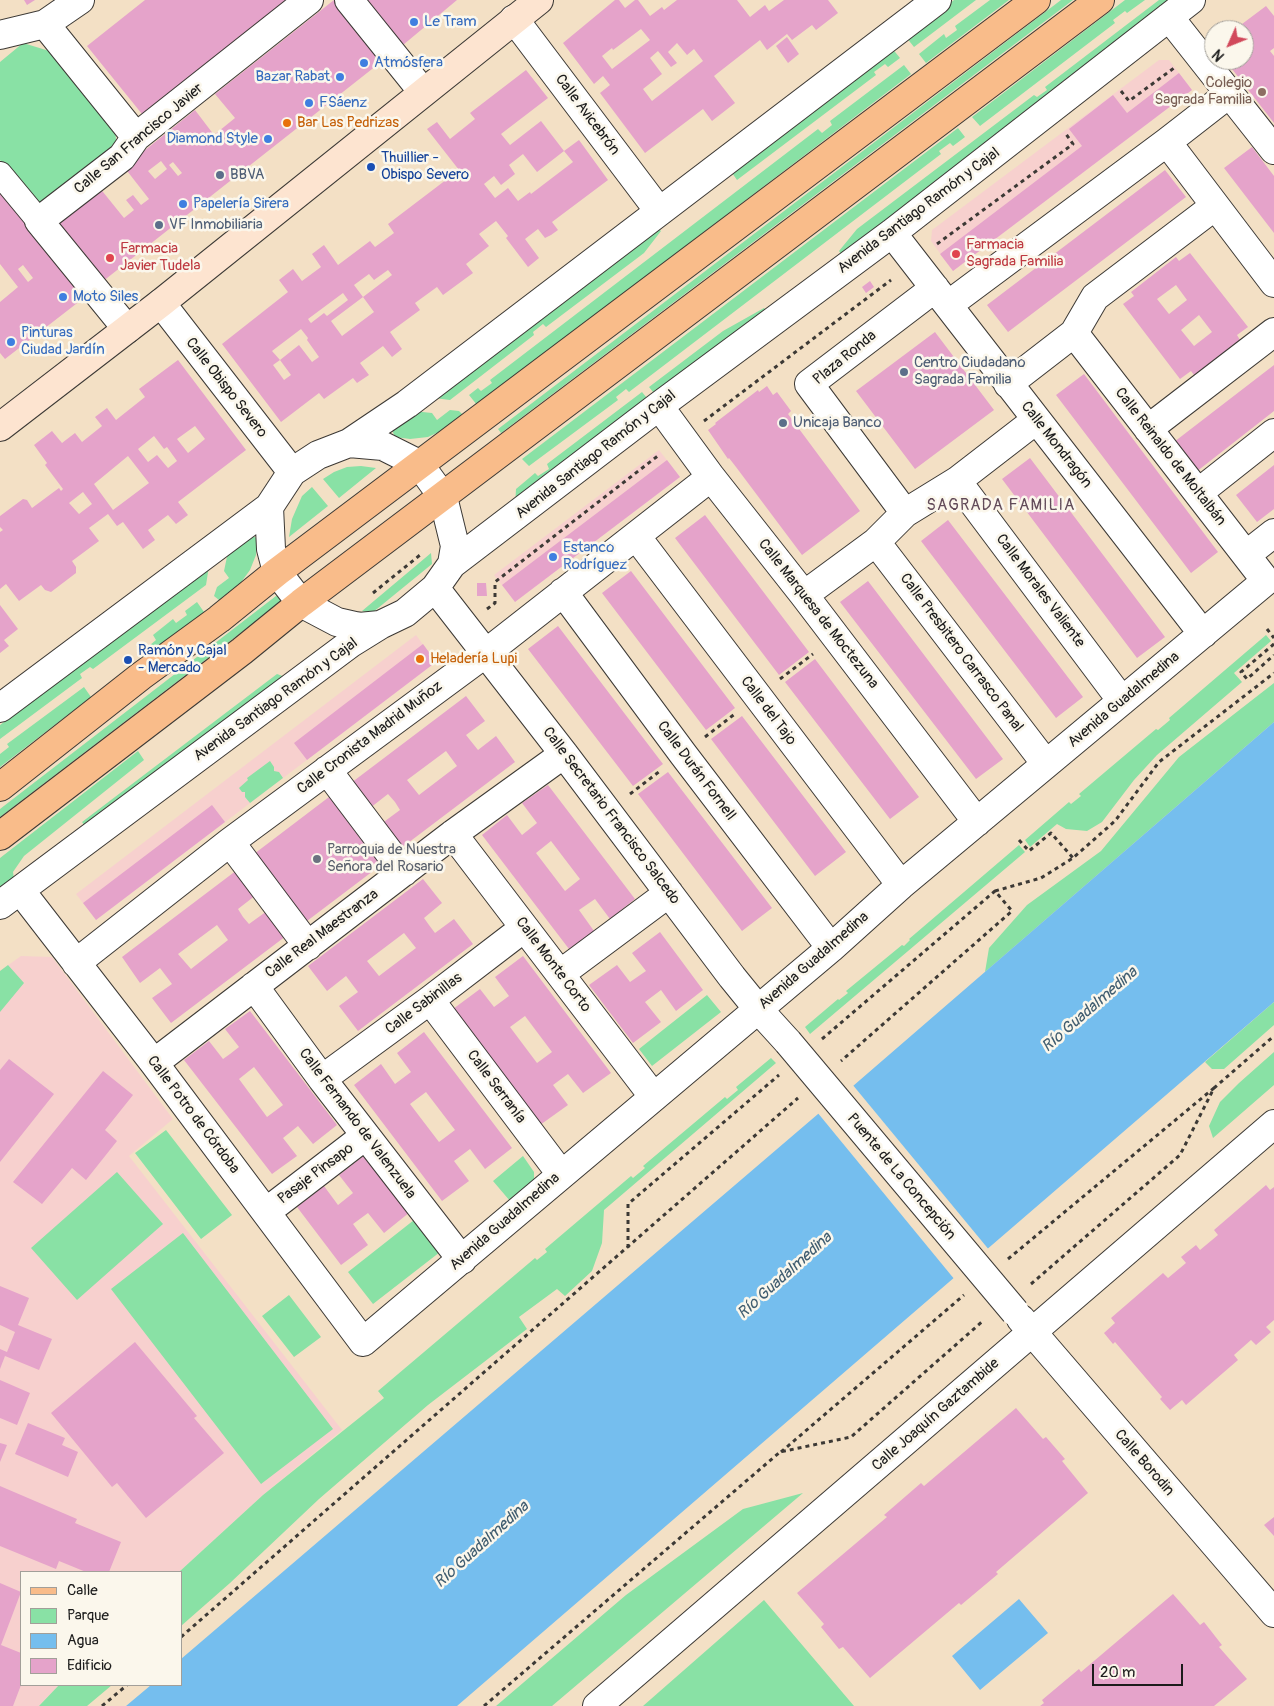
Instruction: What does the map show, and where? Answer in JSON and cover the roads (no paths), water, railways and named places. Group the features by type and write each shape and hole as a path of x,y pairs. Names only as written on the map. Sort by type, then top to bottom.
{"main road":[{"path":"0,427 161,303 539,0"},
{"path":"0,787 141,676 219,619 277,572 419,464 487,416 1036,0"},
{"path":"0,836 242,651 301,603 443,498 1100,0"}],"street":[{"path":"0,35 45,24 80,0"},
{"name":"Calle San Francisco Javier","path":"39,221 122,156 136,137 309,0"},
{"path":"349,0 423,92"},
{"path":"0,708 270,507 292,472 318,455 350,443 407,404 937,0"},
{"name":"Avenida Santiago Ramón y Cajal","path":"10,898 351,643 380,625 405,613 436,588 452,564 659,406 892,233 1191,0"},
{"path":"1169,16 1274,150"},
{"name":"Calle Avicebrón","path":"514,19 659,211"},
{"path":"45,24 136,137"},
{"path":"941,297 1168,142 1230,93"},
{"path":"1168,142 1274,283"},
{"path":"0,174 127,329"},
{"path":"1008,384 1074,333 1095,297 1215,206"},
{"name":"Calle Mondragón","path":"892,233 1202,634"},
{"name":"Plaza Ronda","path":"905,513 808,384 941,297"},
{"name":"Calle Obispo Severo","path":"161,303 292,472"},
{"path":"1148,429 1274,332"},
{"name":"Calle Reinaldo de Moltalbán","path":"1074,333 1266,581"},
{"name":"Calle Marquesa de Moctezuna","path":"659,406 711,477 804,595 976,822"},
{"path":"804,595 876,542 905,513 957,481 1036,420"},
{"path":"1198,493 1274,433"},
{"path":"350,443 383,446 419,464 443,498 455,546 452,564"},
{"name":"Calle Cronista Madrid Muñoz","path":"76,963 230,842 486,653 711,477"},
{"name":"Calle Morales Valiente","path":"957,481 1122,701"},
{"path":"270,507 271,549 277,572 301,603 338,622 359,627 380,625"},
{"path":"1246,555 1274,533"},
{"name":"Calle del Tajo","path":"636,536 901,885"},
{"name":"Calle Presbitero Carrasco Panal","path":"876,542 1046,764"},
{"name":"Avenida Guadalmedina","path":"364,1342 653,1096 831,948 901,885 1266,581"},
{"name":"Calle Secretario Francisco Salcedo","path":"436,588 758,1009 788,1042"},
{"name":"Calle Durán Fornell","path":"563,592 683,754 831,948"},
{"name":"Calle Real Maestranza","path":"154,1063 453,834 564,754"},
{"path":"327,770 404,872"},
{"name":"Calle Monte Corto","path":"453,834 653,1096"},
{"path":"230,842 308,946"},
{"path":"560,974 669,893"},
{"name":"Calle Potro de Córdoba","path":"10,898 76,963 154,1063 364,1342"},
{"name":"Calle Sabinillas","path":"322,1079 524,928"},
{"name":"Calle Fernando de Valenzuela","path":"254,986 365,1136 462,1260"},
{"name":"Calle Serranía","path":"430,1000 562,1174"},
{"name":"Puente de La Concepción","path":"788,1042 1015,1312"},
{"name":"Calle Joaquín Gaztambide","path":"597,1706 1274,1124"},
{"name":"Pasaje Pinsapo","path":"266,1212 365,1136"},
{"name":"Calle Borodin","path":"1015,1312 1274,1613"}],"water":[{"name":"Río Guadalmedina","path":"1274,722 1274,1002 457,1706 126,1706 150,1686 182,1686 182,1658 853,1086"},
{"path":"1019,1599 1048,1633 980,1690 952,1656"}],"place":[{"name":"Le Tram","path":"414,22"},
{"name":"Atmósfera","path":"364,63"},
{"name":"Bazar Rabat","path":"340,77"},
{"name":"Colegio Sagrada Familia","path":"1262,92"},
{"name":"FSáenz","path":"309,103"},
{"name":"Bar Las Pedrizas","path":"287,123"},
{"name":"Diamond Style","path":"268,139"},
{"name":"Thuillier - Obispo Severo","path":"371,167"},
{"name":"BBVA","path":"220,175"},
{"name":"Papelería Sirera","path":"183,204"},
{"name":"VF Inmobiliaria","path":"159,225"},
{"name":"Farmacia Sagrada Familia","path":"956,254"},
{"name":"Farmacia Javier Tudela","path":"110,258"},
{"name":"Moto Siles","path":"63,297"},
{"name":"Pinturas Ciudad Jardín","path":"11,342"},
{"name":"Centro Ciudadano Sagrada Familia","path":"904,372"},
{"name":"Unicaja Banco","path":"783,423"},
{"name":"Estanco Rodríguez","path":"553,557"},
{"name":"Heladería Lupi","path":"420,659"},
{"name":"Ramón y Cajal - Mercado","path":"128,660"},
{"name":"Parroquia de Nuestra Señora del Rosario","path":"317,859"}],"district":[{"name":"SAGRADA FAMILIA","path":"1001,506"}]}
